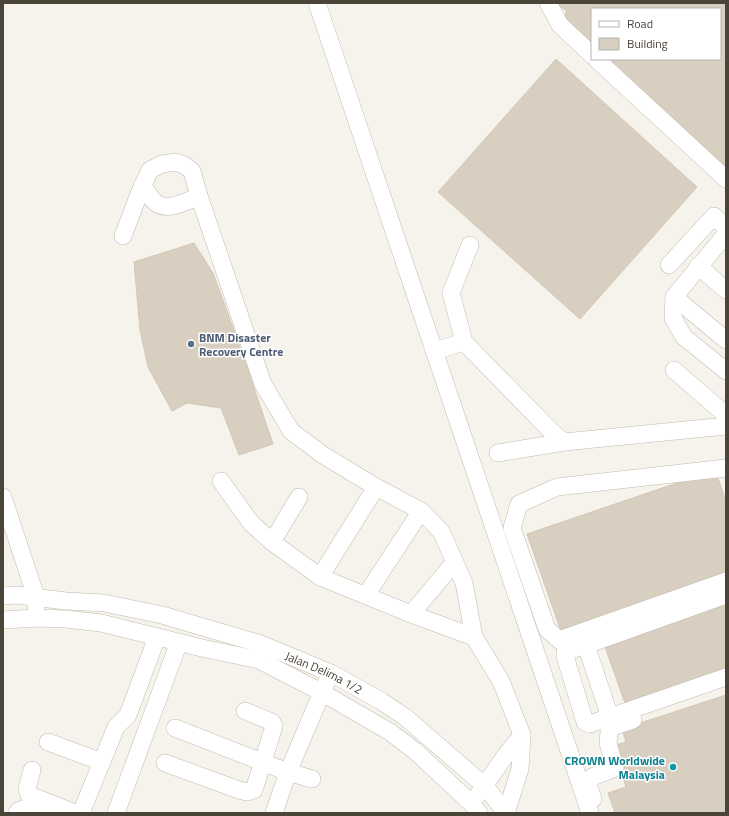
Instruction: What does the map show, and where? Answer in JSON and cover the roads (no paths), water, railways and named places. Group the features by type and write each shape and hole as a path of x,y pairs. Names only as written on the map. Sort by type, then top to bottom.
{"street":[{"path":"317,3 590,813"},
{"path":"548,3 560,25 591,54"},
{"path":"597,60 726,179"},
{"path":"123,236 142,186 150,170 162,164 176,162 184,165 192,171 199,196 263,384 291,431 323,455 376,487 421,511 442,533 464,583 474,637 501,681 522,735 520,769 506,813"},
{"path":"142,186 155,202 161,206 172,206 199,196"},
{"path":"669,264 714,216 726,228"},
{"path":"726,234 698,266 674,297 673,318 684,336 726,371"},
{"path":"470,245 451,293 464,342 551,431 564,442"},
{"path":"698,266 726,290"},
{"path":"674,297 726,340"},
{"path":"434,351 464,342"},
{"path":"674,370 726,415"},
{"path":"498,453 564,442 726,426"},
{"path":"726,468 557,487 519,504 512,528 547,629 559,640 726,581"},
{"path":"221,481 251,523 272,542 320,577 411,614 474,637"},
{"path":"320,577 376,487"},
{"path":"272,542 299,497"},
{"path":"3,498 36,597 36,618"},
{"path":"366,595 421,511"},
{"path":"411,614 454,563"},
{"name":"Jalan Delima 1/2","path":"3,596 16,595 66,601 104,603 162,615 261,644 331,673 381,701 405,717 485,786 506,813"},
{"path":"726,595 565,652 585,722 590,724 726,677"},
{"name":"Jalan Delima 1/2","path":"3,620 36,618 66,619 101,623 259,660 321,692 390,732 415,751 475,808"},
{"path":"81,813 116,727 128,715 157,637"},
{"path":"116,813 179,642"},
{"path":"586,644 610,717"},
{"path":"274,813 288,772 321,692 331,673"},
{"path":"598,813 588,784 592,777 615,768 608,743 609,731 615,726 726,689"},
{"path":"165,763 239,790 247,792 254,790 274,726 272,722 245,711"},
{"path":"175,728 264,761 288,772 312,778"},
{"path":"475,808 485,786 505,756 522,735"},
{"path":"48,742 102,762"},
{"path":"32,770 27,789 29,795 75,813"},
{"path":"17,813 26,808 42,813"}],"place":[{"name":"BNM Disaster Recovery Centre","path":"191,344"},
{"name":"CROWN Worldwide Malaysia","path":"673,767"}]}
